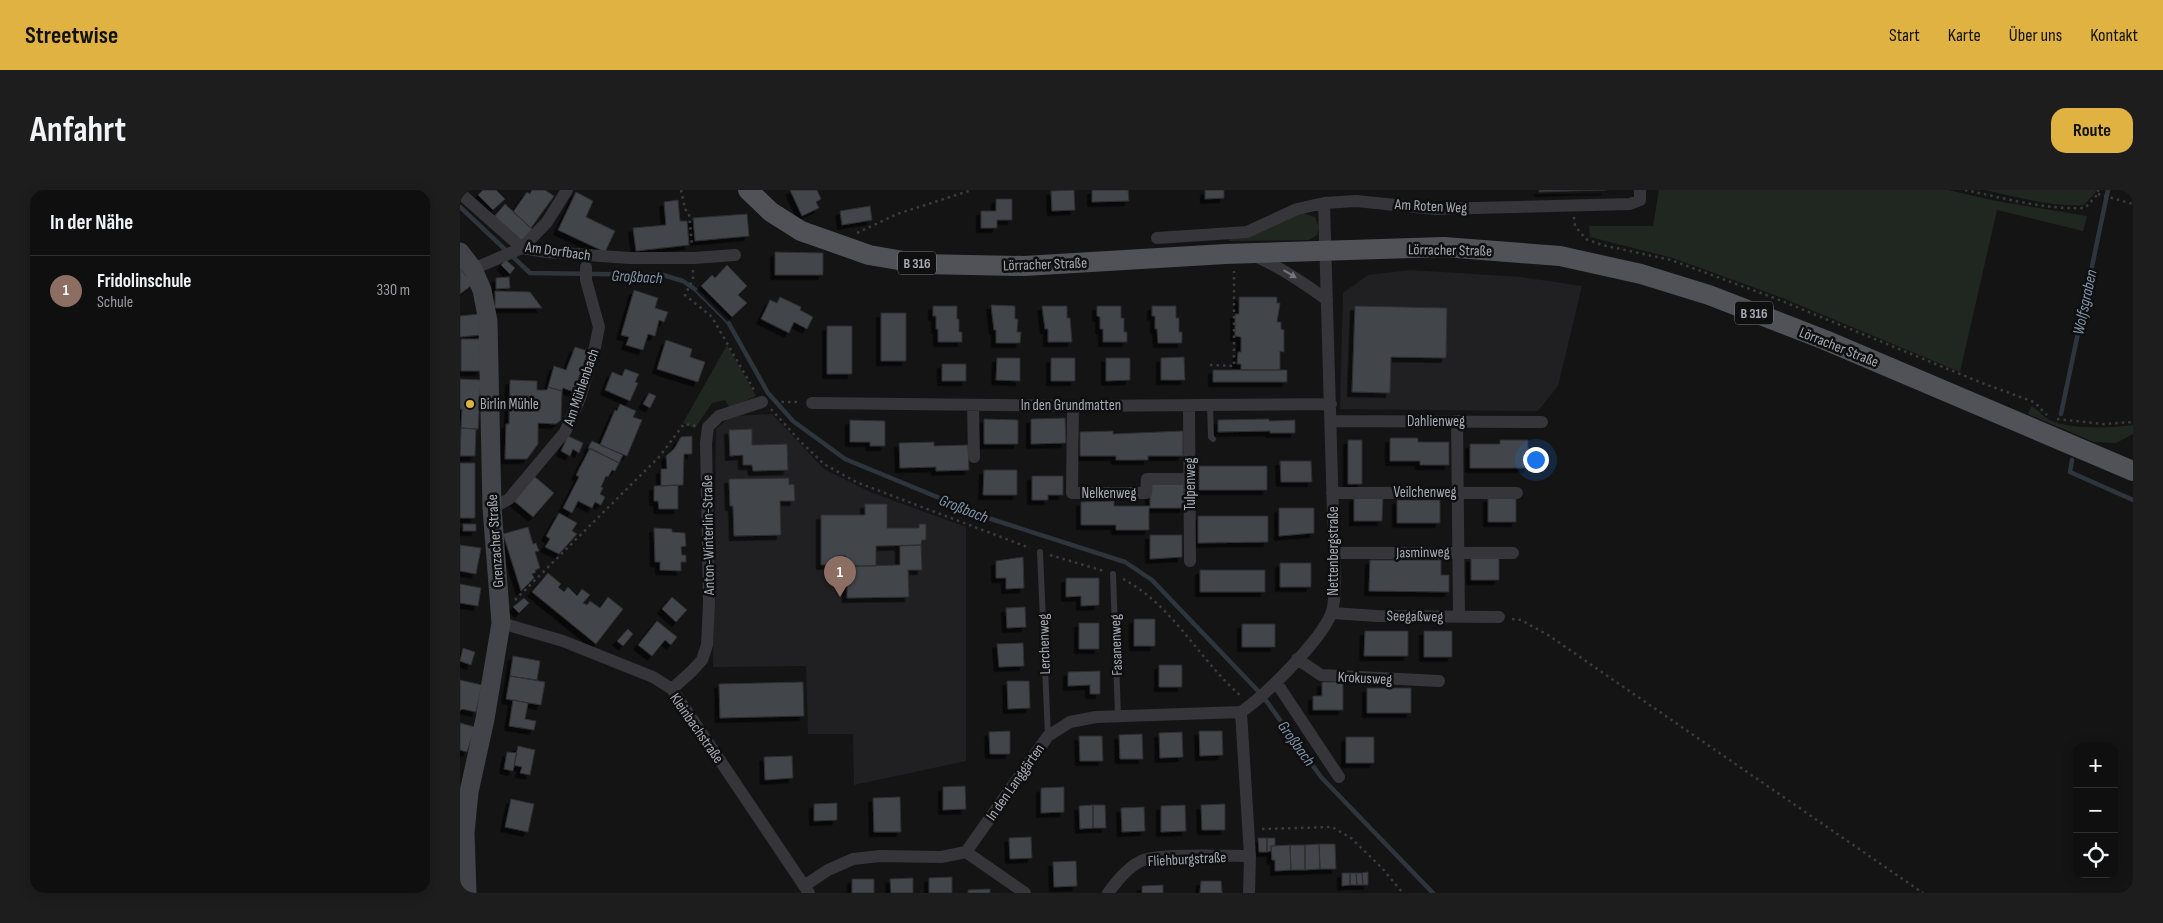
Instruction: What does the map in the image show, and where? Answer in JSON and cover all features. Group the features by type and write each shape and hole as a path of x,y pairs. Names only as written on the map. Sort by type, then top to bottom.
{"main road":[{"name":"Lörracher Straße","path":"748,190 771,212 801,231 869,255 921,264 1024,266 1249,254 1444,247 1560,256 1641,274 1709,295 1825,340 2132,469"},
{"name":"Grenzacher Straße","path":"460,252 473,269 482,290 488,321 492,508 501,623 463,833 467,893"}],"street":[{"path":"473,269 518,250 547,222 567,190"},
{"name":"Am Roten Weg","path":"1157,238 1247,232 1297,209 1324,203 1356,201 1435,210 1630,204 1640,200 1640,190"},
{"name":"Am Dorfbach","path":"460,193 518,250 586,256 694,258 735,255"},
{"name":"Nettenbergstraße","path":"1246,708 1272,686 1297,659 1321,632 1332,613 1335,583 1324,203"},
{"path":"1249,254 1277,266 1302,281 1327,300"},
{"name":"Am Mühlenbach","path":"492,508 510,500 565,432 580,398 599,326 586,274"},
{"path":"708,427 719,416 762,402"},
{"name":"In den Grundmatten","path":"812,403 1073,406 1331,404"},
{"path":"973,405 974,457"},
{"name":"Nelkenweg","path":"1073,406 1072,493 1146,493 1147,479 1190,478"},
{"name":"Tulpenweg","path":"1189,406 1190,562"},
{"name":"Dahlienweg","path":"1331,420 1542,422"},
{"path":"1457,421 1459,617"},
{"name":"Anton-Winterlin-Straße","path":"672,690 702,660 707,645 709,603 706,443 708,427"},
{"name":"Veilchenweg","path":"1332,493 1517,493"},
{"name":"Jasminweg","path":"1334,553 1512,552"},
{"name":"Seegaßweg","path":"1332,613 1499,617"},
{"name":"Kleinbachstraße","path":"501,623 563,641 653,677 672,690 807,890"},
{"name":"Krokusweg","path":"1297,659 1321,676 1439,681"},
{"path":"1272,686 1339,777"},
{"path":"1246,708 1250,856 1249,893"},
{"name":"In den Langgärten","path":"966,852 1048,736 1070,722 1096,717 1246,708"},
{"path":"807,890 828,870 853,859 880,856 941,857 966,852 1025,893"},
{"name":"Fliehburgstraße","path":"1108,893 1121,876 1143,860 1250,856"}],"lane":[{"path":"1210,406 1211,437 1213,439"},
{"name":"Lerchenweg","path":"1040,552 1048,736"},
{"name":"Fasanenweg","path":"1113,574 1118,716"}],"path":[{"path":"681,190 685,210 689,214 694,258"},
{"path":"834,244 897,214 972,190"},
{"path":"1965,190 2022,202 2071,209 2085,208 2098,194 2098,190"},
{"path":"2098,194 2133,204"},
{"path":"1210,366 1234,366 1234,270"},
{"path":"693,279 685,295 712,317 762,402 824,464 856,482 1040,552 1113,574 1134,585 1158,604 1236,691 1246,708"},
{"path":"779,402 812,403"},
{"path":"500,603 514,600 659,457 684,424 708,427"},
{"path":"1499,617 1521,620 1548,635 1924,893"},
{"path":"1248,829 1332,827 1351,838 1382,868 1402,893"}],"shaded area":[{"path":"1659,190 1948,190 1996,201 2087,216 2083,231 1997,210 1960,372 1780,297 1673,258 1590,237 1589,226 1653,226"},
{"path":"1985,190 2096,190 2084,205 2072,205 2034,201"},
{"path":"1303,213 1315,217 1319,227 1317,235 1309,240 1229,241 1229,238"},
{"path":"1410,270 1521,277 1582,286 1558,386 1538,411 1340,409 1343,293 1368,275"},
{"path":"727,345 756,396 730,408 725,400 712,403 695,428 683,423"},
{"path":"2031,406 2047,419 2058,423 2079,427 2133,425 2133,434 2116,443 2094,442 2028,414"},
{"path":"772,414 824,469 870,492 966,527 966,761 854,785 853,734 808,734 806,666 713,667 716,429 731,416"}],"building":[{"path":"483,190 496,190 505,199 493,210 478,195"},
{"path":"532,190 545,190 554,196 531,228 513,212 527,192 530,194"},
{"path":"790,190 817,190 821,199 816,202 819,208 802,216"},
{"path":"1074,190 1075,210 1052,211 1051,191"},
{"path":"1092,190 1128,190 1129,201 1092,202"},
{"path":"1205,190 1224,190 1224,198 1205,199"},
{"path":"1539,190 1606,190 1539,192"},
{"path":"576,192 593,201 586,217 615,231 605,252 558,230"},
{"path":"996,199 1012,199 1012,220 997,220 997,228 981,228 981,211 996,211"},
{"path":"678,200 680,221 687,221 689,245 636,251 633,228 666,225 664,202"},
{"path":"505,204 533,230 521,243 493,218"},
{"path":"870,206 872,220 842,225 840,211"},
{"path":"747,214 749,236 695,241 693,218"},
{"path":"775,252 823,253 823,275 775,275"},
{"path":"506,260 515,268 510,274 501,265"},
{"path":"727,265 747,286 738,295 747,303 732,317 701,286 712,275 715,278"},
{"path":"460,267 472,285 460,294"},
{"path":"509,277 510,288 496,289 496,278"},
{"path":"634,290 658,298 655,308 668,312 664,322 659,320 655,336 648,334 643,350 626,345 629,337 621,335"},
{"path":"495,291 530,292 542,308 495,308"},
{"path":"780,297 801,307 800,310 813,317 807,329 794,322 789,333 761,319 770,300 777,303"},
{"path":"1239,297 1277,297 1277,303 1280,303 1277,322 1281,322 1281,329 1284,330 1284,352 1280,351 1280,370 1241,370 1241,364 1237,364 1238,352 1241,352 1241,337 1235,336 1235,314 1239,314"},
{"path":"991,305 1015,306 1015,319 1018,319 1017,332 1021,332 1020,343 996,343 996,330 994,330"},
{"path":"933,306 957,306 957,319 959,319 959,332 962,332 962,342 938,342 938,329 936,329 936,316 933,316"},
{"path":"1042,306 1067,306 1067,318 1070,318 1072,342 1048,342 1048,329 1045,329"},
{"path":"1097,306 1121,306 1121,318 1124,318 1124,332 1127,332 1127,342 1103,342 1103,329 1100,329 1100,317 1097,316"},
{"path":"1152,306 1176,306 1176,318 1179,318 1179,332 1182,332 1182,343 1158,343 1155,316 1152,316"},
{"path":"1355,306 1447,308 1446,358 1391,357 1390,393 1352,392"},
{"path":"881,313 906,313 906,361 881,361"},
{"path":"479,314 482,335 460,337 460,316"},
{"path":"827,326 852,326 852,374 827,374"},
{"path":"461,339 481,339 481,371 461,371"},
{"path":"666,340 692,349 690,357 705,362 698,382 657,369"},
{"path":"575,347 588,351 574,392 563,388 562,391 548,387 554,366 566,370"},
{"path":"1184,357 1185,380 1161,380 1161,358"},
{"path":"997,358 1020,358 1020,381 996,380"},
{"path":"1051,358 1075,358 1075,381 1051,381"},
{"path":"1106,358 1130,358 1130,380 1106,381"},
{"path":"942,364 966,364 966,381 942,381"},
{"path":"625,369 639,374 635,382 638,383 630,401 605,390 612,372 622,376"},
{"path":"1213,370 1287,370 1287,382 1213,382"},
{"path":"460,379 481,380 478,429 461,428"},
{"path":"510,380 537,381 537,390 547,390 548,387 562,391 561,420 556,424 538,423 538,444 527,459 505,459 506,424 509,424"},
{"path":"649,393 656,396 650,408 643,404"},
{"path":"620,404 636,411 633,417 642,420 627,456 600,445 615,410 617,411"},
{"path":"1065,418 1066,443 1031,444 1031,419"},
{"path":"984,419 1018,420 1018,444 984,444"},
{"path":"1269,419 1269,421 1295,420 1295,433 1270,433 1270,431 1218,432 1218,420"},
{"path":"850,420 885,421 885,446 870,446 870,442 850,442"},
{"path":"461,428 476,429 475,456 460,456"},
{"path":"752,429 752,445 787,444 788,470 753,471 752,465 743,465 743,455 730,456 729,430"},
{"path":"1113,431 1113,434 1183,431 1183,456 1148,456 1148,460 1116,460 1116,456 1080,456 1080,432"},
{"path":"568,436 583,443 579,453 573,449 570,456 561,451"},
{"path":"692,436 692,454 684,454 683,485 661,486 661,469 667,469 666,456 674,449 681,437"},
{"path":"1390,438 1418,438 1418,442 1449,442 1449,465 1420,465 1420,461 1390,461"},
{"path":"1348,440 1362,440 1362,484 1348,484"},
{"path":"1500,440 1528,440 1528,468 1470,468 1470,444 1500,444"},
{"path":"592,441 623,455 619,463 588,448"},
{"path":"934,442 934,446 968,445 969,470 936,471 936,467 900,468 899,443"},
{"path":"590,448 619,463 615,471 612,470 608,477 606,476 601,487 603,488 600,494 605,497 601,505 595,502 592,508 578,501 572,513 563,508 579,477 576,475"},
{"path":"1280,461 1311,461 1312,482 1281,482"},
{"path":"460,463 475,463 475,518 460,518"},
{"path":"1199,466 1267,466 1267,490 1199,490"},
{"path":"984,470 1017,470 1017,495 983,495"},
{"path":"534,476 554,493 533,517 514,501"},
{"path":"1032,476 1063,476 1063,495 1048,495 1048,500 1032,500"},
{"path":"789,478 789,485 794,484 795,501 780,501 781,535 734,536 733,506 730,506 729,479"},
{"path":"1150,483 1184,483 1184,508 1149,508 1149,530 1116,530 1116,525 1081,525 1081,502 1114,501 1114,506 1150,506"},
{"path":"678,485 678,509 659,509 658,501 654,501 654,486"},
{"path":"1354,497 1383,497 1382,521 1354,521"},
{"path":"1488,498 1516,498 1516,522 1488,522"},
{"path":"1397,500 1440,500 1440,523 1397,523"},
{"path":"865,504 887,504 887,528 919,528 919,524 926,524 926,540 922,540 921,545 876,546 876,566 846,566 846,556 837,556 837,564 821,565 821,515 865,515"},
{"path":"1279,508 1314,508 1314,533 1279,536"},
{"path":"559,513 577,523 572,531 577,534 559,554 545,547 550,539 546,536"},
{"path":"1198,516 1268,516 1268,542 1198,543"},
{"path":"463,524 476,524 476,531 463,531"},
{"path":"528,527 533,544 536,543 539,551 535,552 540,568 535,570 536,572 532,574 534,578 521,591 503,534"},
{"path":"654,528 672,529 672,532 685,533 686,546 681,547 682,555 686,555 686,562 681,562 681,571 660,570 660,562 655,562"},
{"path":"1150,535 1182,535 1182,557 1150,559"},
{"path":"460,545 481,548 476,574 460,571"},
{"path":"921,545 922,570 908,570 909,597 847,598 847,571 854,571 854,566 900,565 900,546"},
{"path":"1023,557 1024,588 1006,589 1006,578 996,578 996,561"},
{"path":"1471,558 1499,558 1499,580 1471,580"},
{"path":"1370,560 1441,560 1441,575 1449,575 1449,592 1369,591"},
{"path":"1280,563 1311,563 1311,587 1280,587"},
{"path":"1200,570 1265,570 1265,592 1200,592"},
{"path":"548,573 561,584 558,587 564,592 568,587 577,596 582,589 590,595 583,603 587,605 590,601 600,608 608,597 623,609 596,644 532,592"},
{"path":"1066,578 1099,578 1099,605 1081,606 1081,596 1066,597"},
{"path":"460,584 481,588 478,606 460,603"},
{"path":"672,597 687,610 676,622 662,609"},
{"path":"524,598 529,603 519,613 513,607"},
{"path":"1025,607 1026,627 1007,628 1006,608"},
{"path":"1134,619 1155,619 1155,646 1134,646"},
{"path":"657,621 677,637 671,645 665,640 652,656 638,645"},
{"path":"1079,623 1099,623 1099,649 1079,649"},
{"path":"1242,624 1275,624 1275,647 1242,647"},
{"path":"628,629 633,634 623,646 617,641"},
{"path":"1365,631 1408,631 1408,656 1364,656"},
{"path":"1424,631 1452,631 1452,657 1424,657"},
{"path":"1023,643 1024,666 999,667 997,644"},
{"path":"463,648 475,652 471,665 460,661"},
{"path":"513,656 540,661 537,680 510,676"},
{"path":"1159,665 1182,665 1182,687 1159,687"},
{"path":"1100,671 1100,694 1090,694 1090,685 1068,686 1068,672"},
{"path":"510,676 545,682 541,705 506,699"},
{"path":"460,680 482,685 476,712 462,709 460,711"},
{"path":"1007,681 1029,681 1030,708 1008,709"},
{"path":"803,682 804,716 720,718 719,684"},
{"path":"1322,682 1343,682 1343,710 1313,710 1313,696 1322,696"},
{"path":"1367,688 1411,688 1411,713 1367,713"},
{"path":"513,700 528,703 525,719 536,721 534,730 509,726"},
{"path":"460,723 475,727 467,752 460,750"},
{"path":"1010,731 1010,754 990,754 989,732"},
{"path":"1199,731 1222,731 1223,755 1200,756"},
{"path":"1182,732 1183,757 1160,758 1159,733"},
{"path":"1142,734 1143,759 1120,759 1119,735"},
{"path":"1079,736 1102,736 1103,761 1080,761"},
{"path":"1346,737 1374,737 1374,763 1346,763"},
{"path":"518,746 535,750 530,775 520,773 522,767 514,765"},
{"path":"507,752 517,753 513,771 504,769"},
{"path":"792,756 793,778 765,780 764,757"},
{"path":"965,786 966,809 943,810 943,787"},
{"path":"1064,787 1064,812 1041,813 1041,788"},
{"path":"900,797 901,832 874,832 873,798"},
{"path":"511,799 534,804 528,832 505,827"},
{"path":"837,803 837,820 814,821 814,804"},
{"path":"1225,804 1225,830 1202,830 1201,805"},
{"path":"1093,805 1093,828 1080,829 1079,806"},
{"path":"1093,805 1105,805 1106,828 1093,828"},
{"path":"1185,805 1186,831 1161,832 1161,806"},
{"path":"1144,807 1145,831 1122,832 1121,808"},
{"path":"1031,837 1032,858 1010,859 1009,838"},
{"path":"1258,838 1267,838 1267,852 1259,852"},
{"path":"1267,838 1275,838 1275,846 1271,846 1271,851 1267,852"},
{"path":"1319,844 1335,844 1336,869 1320,869"},
{"path":"1319,844 1320,869 1305,870 1305,845"},
{"path":"1290,845 1305,845 1305,870 1291,870"},
{"path":"1290,845 1291,870 1275,871 1275,860 1272,860 1271,846"},
{"path":"1076,861 1077,886 1054,887 1053,862"},
{"path":"1368,872 1368,885 1363,885 1362,873"},
{"path":"1342,873 1350,873 1350,885 1342,886"},
{"path":"1350,873 1356,873 1357,885 1350,885"},
{"path":"1356,873 1362,873 1363,885 1357,885"},
{"path":"952,877 952,893 929,893 929,878"},
{"path":"913,878 913,893 891,893 890,879"},
{"path":"852,879 874,879 874,893 852,893"},
{"path":"1201,881 1221,881 1223,893 1200,893"},
{"path":"1163,885 1163,893 1142,893 1142,886"},
{"path":"990,889 990,893 968,893 968,890"}],"waterway":[{"name":"Wolfsgraben","path":"2061,414 2108,190"},
{"name":"Großbach","path":"460,207 530,273 663,275 683,281 696,290 728,322 768,393 793,421 845,459 988,518 1125,562 1152,580 1262,695 1321,777 1433,893"},
{"name":"Wolfsgraben","path":"2072,460 2070,472 2133,500"}],"place":[{"name":"Birlin Mühle","path":"470,404"},
{"name":"Fridolinschule","path":"840,597"}]}
